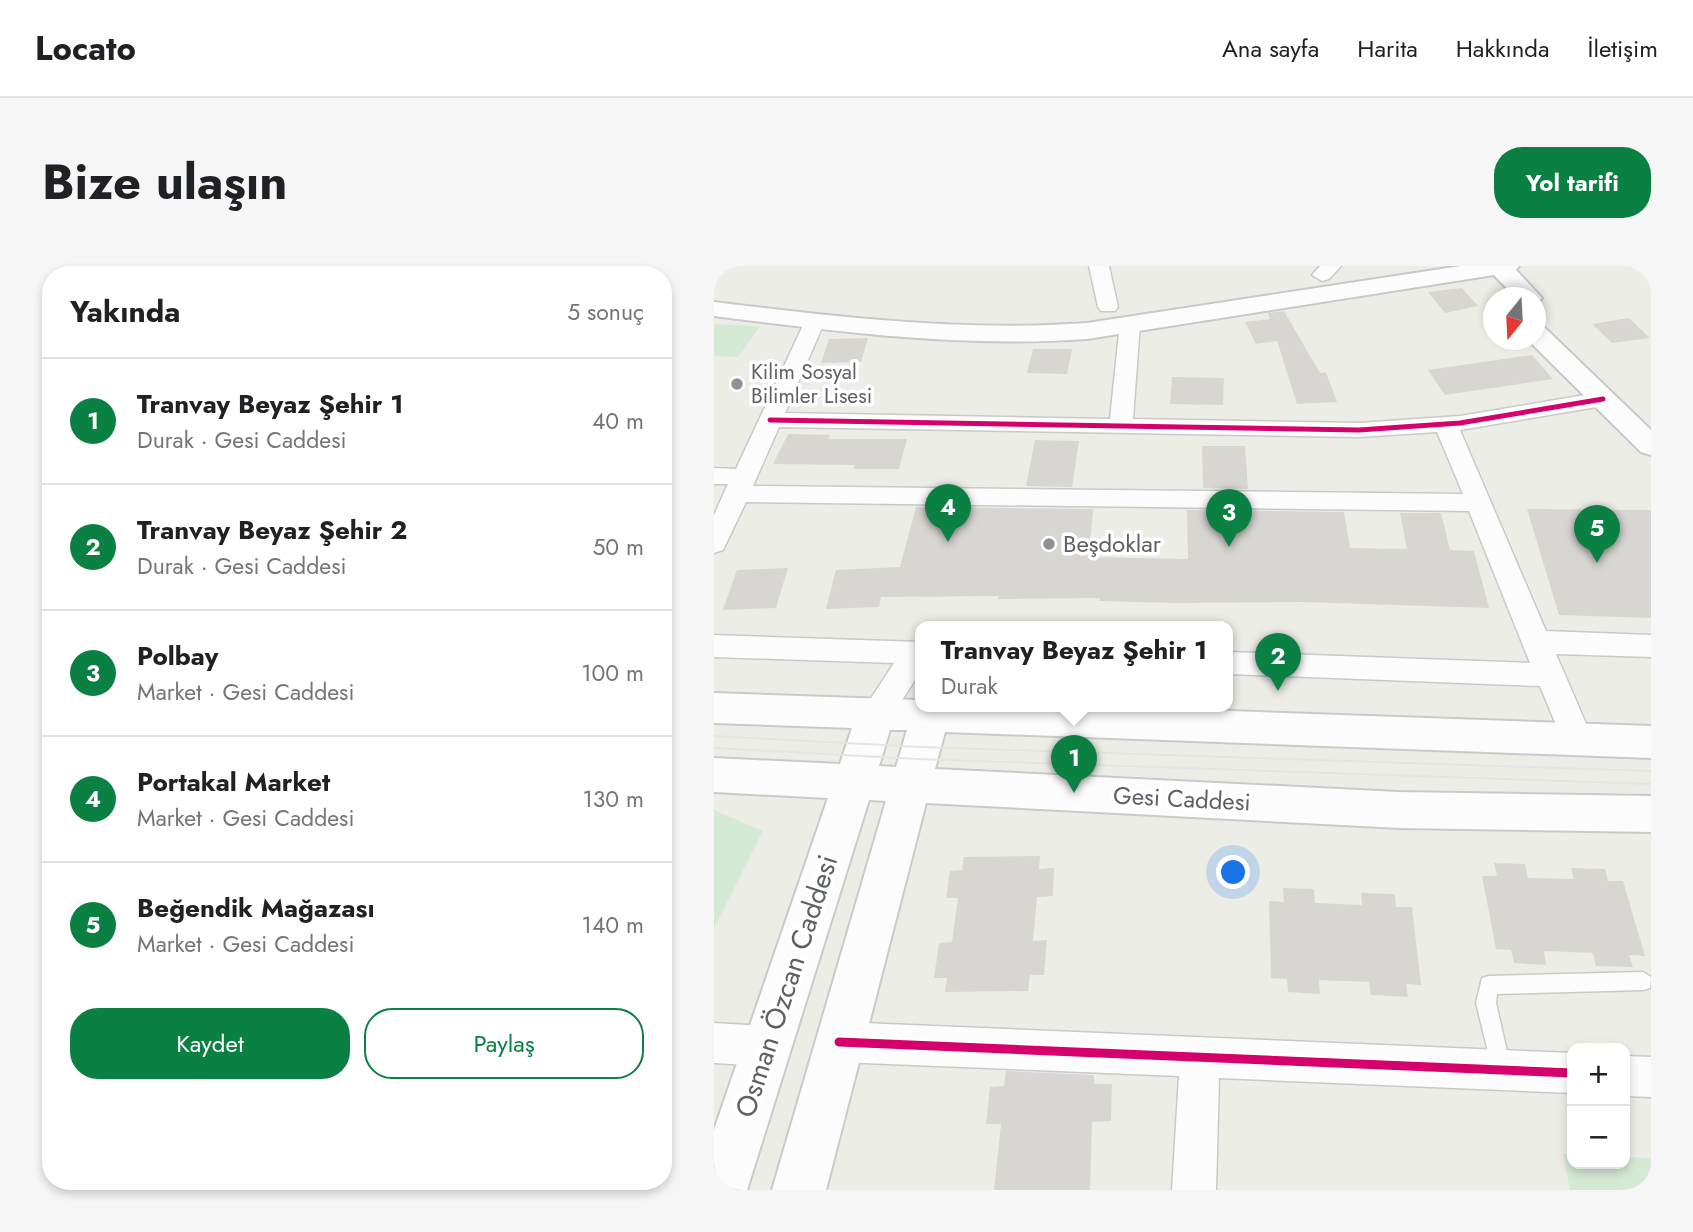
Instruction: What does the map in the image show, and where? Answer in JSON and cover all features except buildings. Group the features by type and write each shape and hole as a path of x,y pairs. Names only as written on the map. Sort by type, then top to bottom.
{"street":[{"path":"1099,266 1108,306"},
{"path":"714,288 950,314 1034,315 1327,271 1379,266"},
{"path":"714,309 927,334 988,337 1053,334 1130,324 1470,269 1502,266 1520,287"},
{"path":"1470,269 1488,287"},
{"path":"1546,313 1651,413"},
{"path":"714,544 815,321"},
{"path":"1121,427 1130,324"},
{"path":"1546,344 1651,446"},
{"path":"770,420 1308,430 1446,424 1510,417 1604,399"},
{"path":"1446,424 1577,740"},
{"path":"714,476 740,486 1479,503"},
{"path":"1536,642 1651,646"},
{"path":"714,646 915,653"},
{"path":"876,715 915,657"},
{"path":"1233,663 1550,675"},
{"path":"714,708 876,715 932,712 1651,742"},
{"path":"799,1190 932,712"},
{"name":"Osman Özcan Caddesi","path":"720,1190 876,715"},
{"name":"Gesi Caddesi","path":"714,775 1399,810 1651,814"},
{"path":"839,1042 1567,1073"},
{"path":"714,1043 766,1046"},
{"path":"1194,1190 1200,1057"},
{"path":"1630,1076 1651,1077"}],"lane":[{"path":"1501,1070 1486,1003 1489,985 1643,981"}],"green space":[{"path":"714,324 760,326 738,357 714,356"},
{"path":"714,810 763,831 714,929"},
{"path":"1563,1154 1567,1154 1567,1169 1630,1169 1630,1157 1651,1158 1651,1190 1570,1190"}],"tram line":[{"path":"714,736 921,747 1651,771"},
{"path":"714,748 918,759 1651,784"}],"cycle path":[{"path":"770,420 1359,430 1460,423 1603,399"},
{"path":"839,1042 1567,1073"}],"place":[{"name":"Kilim Sosyal Bilimler Lisesi","path":"737,384"},
{"name":"Portakal Market","path":"948,542"},
{"name":"Beşdoklar","path":"1049,544"},
{"name":"Polbay","path":"1229,547"},
{"name":"Beğendik Mağazası","path":"1597,563"},
{"name":"Tranvay Beyaz Şehir 2","path":"1278,691"},
{"name":"Tranvay Beyaz Şehir 1","path":"1074,793"}]}
